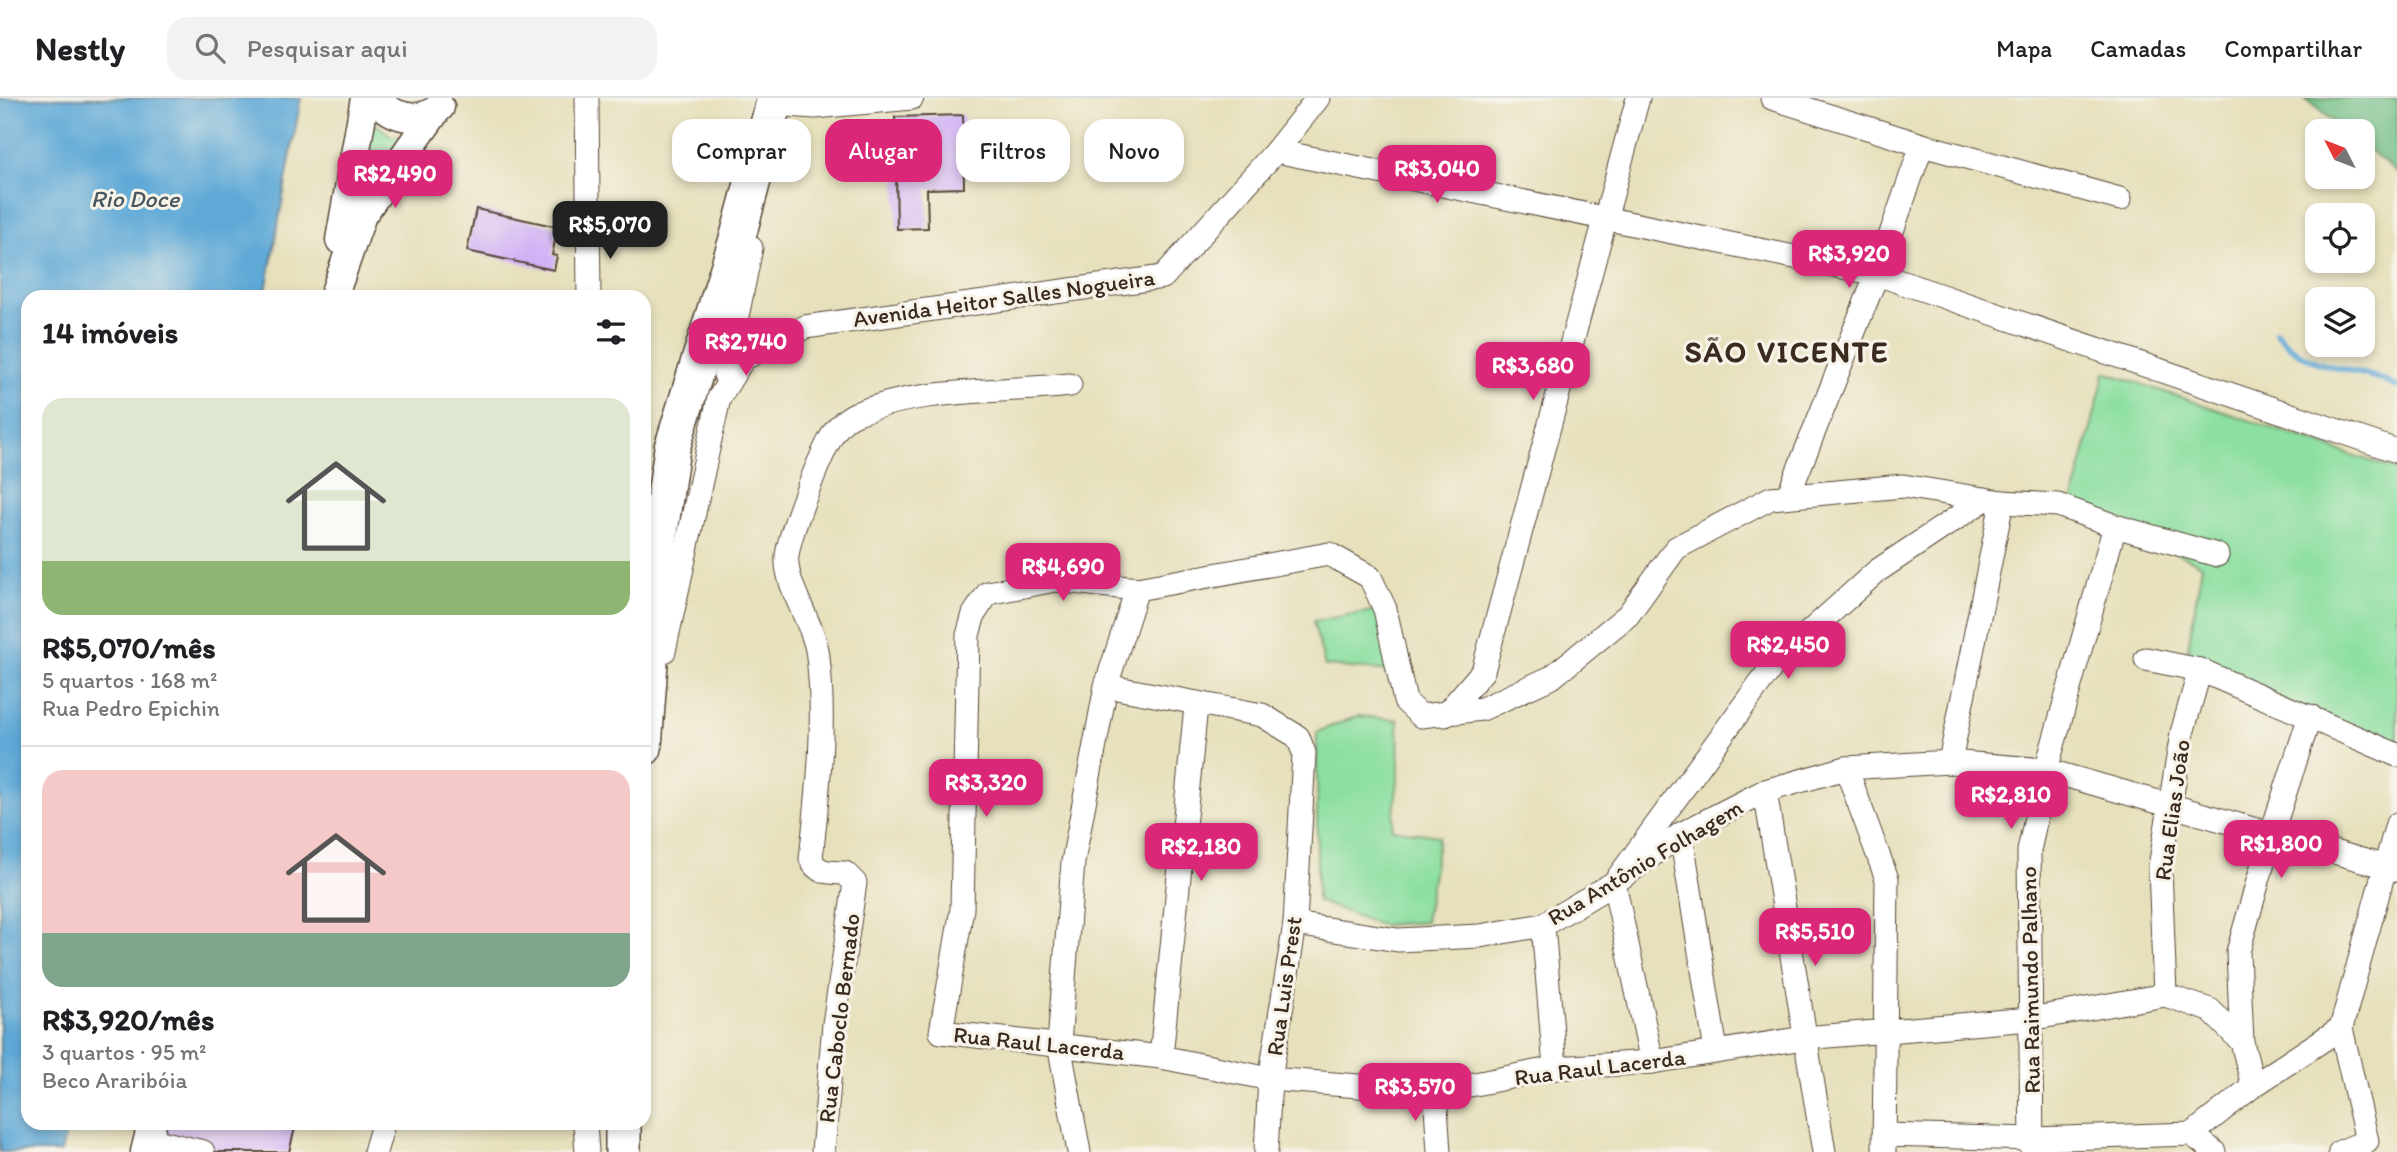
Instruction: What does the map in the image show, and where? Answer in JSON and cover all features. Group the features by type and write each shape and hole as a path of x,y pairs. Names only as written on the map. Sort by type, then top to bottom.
{"main road":[{"path":"651,602 672,448 738,236 774,101"},
{"path":"651,647 656,571"},
{"path":"623,1130 623,1152"}],"street":[{"path":"332,290 365,98"},
{"path":"375,98 383,107 403,117 426,116 442,104"},
{"path":"583,290 588,224 587,98"},
{"path":"774,101 816,107 912,98"},
{"name":"Avenida Heitor Salles Nogueira","path":"737,353 805,327 1163,277 1276,152 1318,98"},
{"path":"1445,715 1483,671 1637,98"},
{"path":"1772,98 1839,108 1923,145 2120,199"},
{"path":"334,290 362,215 442,104"},
{"path":"1787,496 1877,274 1923,145"},
{"path":"1276,152 1877,274 2397,451"},
{"path":"651,711 719,398 737,353 751,248 738,236"},
{"name":"Rua Caboclo Bernado","path":"823,1152 834,1024 855,883 845,873 823,872 814,866 811,859 821,757 818,656 788,571 788,555 812,481 835,430 852,415 939,393 1007,392 1070,385"},
{"path":"1079,1152 1059,1044 1073,862 1106,687 1137,589 1329,554 1370,577 1384,609 1405,701 1420,716 1482,709 1552,677 1628,615 1676,548 1771,498 1903,486 1993,501 2059,505 2115,526 2217,555"},
{"path":"1950,762 1993,501"},
{"path":"1652,1062 1614,883 1774,664 1877,571 1993,501"},
{"name":"Rua Raimundo Palhano","path":"2032,1145 2029,851 2046,770 2115,526"},
{"name":"Rua Raul Lacerda","path":"1137,589 1055,580 988,593 974,614 968,635 962,909 942,1032 1161,1057 1270,1079 1435,1092 1555,1068 1652,1062 1804,1038 2030,1019 2165,995"},
{"path":"2146,659 2200,670 2397,755"},
{"name":"Rua Elias João","path":"2165,995 2160,867 2168,805 2182,733 2200,670"},
{"path":"1106,687 1196,706 1161,1057"},
{"name":"Rua Luis Prest","path":"1196,706 1262,715 1298,737 1304,752 1295,924 1270,1079 1266,1152"},
{"path":"2253,1086 2242,1042 2238,953 2271,835 2310,716"},
{"name":"Rua Antônio Folhagem","path":"1295,924 1398,940 1480,936 1543,925 1614,883 1681,834 1765,791 1846,768 1950,762 2046,770 2391,869"},
{"path":"1846,768 1886,879 1885,1143 2121,1144 2192,1134 2253,1086 2341,1028"},
{"path":"1765,791 1824,1152"},
{"path":"2340,1152 2367,1141 2341,1028 2391,869 2397,824"},
{"path":"1681,834 1716,1051"},
{"path":"1543,925 1555,1068"},
{"path":"2165,995 2210,1010 2242,1042"},
{"path":"1435,1092 1439,1152"},
{"path":"375,1152 381,1130"},
{"path":"585,1130 587,1152"},
{"path":"2192,1134 2214,1152"},
{"path":"148,1138 203,1152"}],"green space":[{"path":"2304,98 2397,98 2397,173 2375,155 2375,119 2330,119"},
{"path":"371,120 391,136 406,137 360,186"},
{"path":"2105,372 2397,470 2397,760 2184,671 2202,565 2072,503"},
{"path":"1379,610 1392,671 1325,666 1313,621"},
{"path":"1358,716 1398,720 1399,772 1392,829 1439,836 1425,922 1381,925 1317,901 1317,732"}],"water":[{"name":"Rio Doce","path":"0,98 301,98 266,290 21,290 21,1130 66,1130 61,1152 0,1152"}],"building":[{"path":"963,115 963,119 956,119 956,182 964,182 964,188 927,189 928,228 897,229 896,182 942,182 942,119 895,117"},
{"path":"476,209 558,227 552,255 557,256 554,270 467,251"},
{"path":"150,1130 294,1130 289,1152 203,1152 148,1139"}],"waterway":[{"path":"2276,332 2290,346 2318,363 2364,374 2397,387"}],"district":[{"name":"SÃO VICENTE","path":"1787,351"}]}
